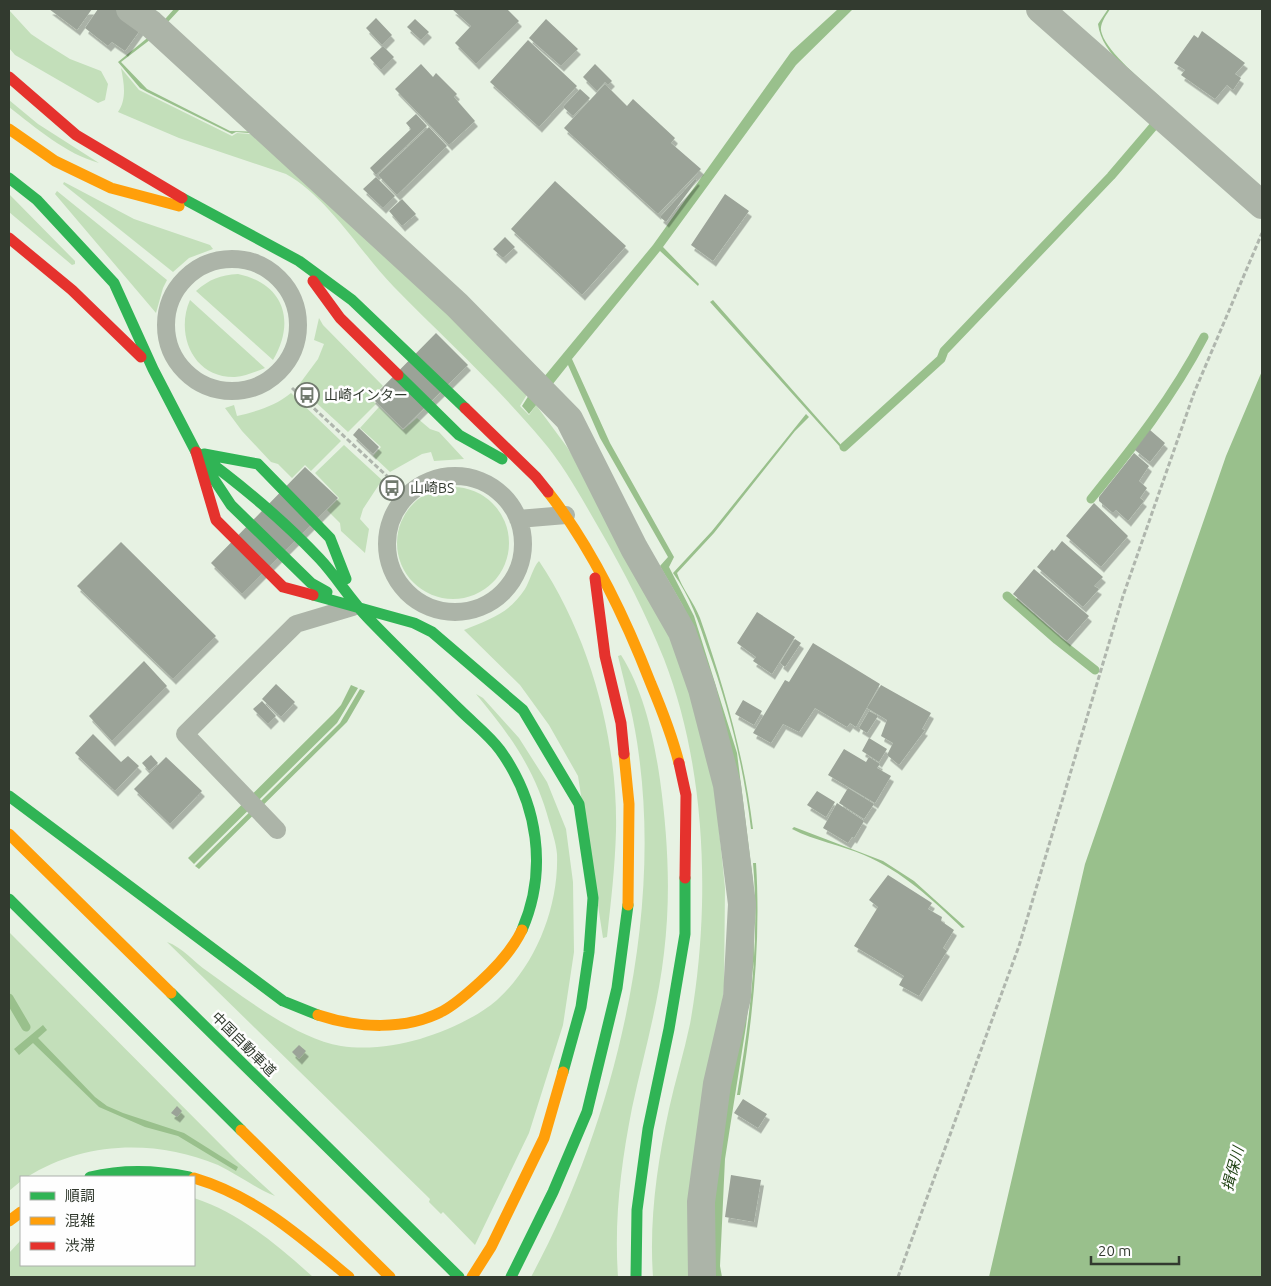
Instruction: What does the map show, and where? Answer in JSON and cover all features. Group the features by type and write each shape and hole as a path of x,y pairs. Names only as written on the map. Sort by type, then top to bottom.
{"highway":[{"path":"9,77 76,134 213,216 299,262 352,300 536,477 566,515 592,559 635,643 673,738 686,795 685,934 669,1029 648,1128 637,1210 636,1277"},
{"path":"9,129 55,161 111,188 213,216"},
{"path":"9,178 37,200 114,283 153,369 196,452 231,504 311,583 356,606"},
{"path":"9,238 72,290 153,369"},
{"path":"299,262 340,318 459,435 536,477"},
{"path":"9,796 283,1001 308,1014 336,1022 380,1026 426,1020 456,1003 497,966 511,948 528,917 536,883 539,850 525,799 501,751 356,606 320,559 242,486 196,452"},
{"path":"196,452 258,464 330,538 356,606"},
{"path":"196,452 216,520 283,587 414,623 432,632 523,710 579,804 592,898 589,952 581,1007 544,1138 492,1246 472,1277"},
{"path":"510,1277 553,1192 587,1112 617,988 629,897 629,804 621,723 605,656 592,559"},
{"name":"中国自動車道","path":"9,834 459,1277"},
{"path":"9,899 390,1277"},
{"path":"94,1176 109,1172 154,1170 184,1176"},
{"path":"195,1178 240,1196 288,1227 349,1277"},
{"path":"9,1221 20,1213"}],"street":[{"path":"130,9 151,24 457,305 569,419 634,548 682,632 702,689 727,785 742,904 737,997 717,1084 701,1202 702,1277"},
{"path":"1040,9 1262,205"}],"lane":[{"path":"263,267 271,248"},
{"path":"220,261 243,261 263,267 288,289 297,307 300,328 297,341 286,365 270,380 249,389 228,390 206,385 181,367 167,345 164,322 170,300 182,282 199,268 220,261"},
{"path":"164,388 181,367"},
{"path":"447,476 470,478 492,487 509,503 518,519 523,544 520,565 510,585 494,600 475,609 453,612 432,608 412,597 398,581 388,561 387,538 393,515 406,496 425,483 447,476"},
{"path":"518,519 566,515"},
{"path":"414,623 423,603"},
{"path":"277,830 185,734 296,624 356,606"}],"path":[{"path":"898,1277 1019,946 1123,596 1194,393 1262,232"},
{"path":"292,388 388,477"}],"shaded area":[{"path":"9,10 31,34 46,44 70,59 101,71 108,84 105,100 98,103 15,55 9,48"},
{"path":"121,68 139,90 232,136 237,133 262,135 356,221 528,393 520,406 529,415 536,405 567,447 617,529 681,661 715,790 725,888 724,986 694,1277 653,1277 652,1235 655,1193 665,1130 671,1098 688,1035 695,995 702,905 699,812 690,749 683,719 664,659 642,609 618,561 587,507 550,450 488,381 381,273 330,211 302,184 286,174 179,138 118,112 124,96"},
{"path":"9,100 38,124 99,163 87,159 52,140 9,107"},
{"path":"64,182 134,219 210,245 213,249 189,258 173,272 63,184"},
{"path":"57,191 167,280 156,313 55,194"},
{"path":"9,194 75,261 75,264 72,265 9,212"},
{"path":"238,274 254,279 266,286 275,295 281,306 284,318 284,332 273,360 196,291 216,278"},
{"path":"190,300 265,368 247,375 235,377 220,375 208,370 198,362 191,352 185,327 186,313"},
{"path":"319,318 323,325 383,386 370,398 376,404 348,432 298,386 318,359 324,344 314,340"},
{"path":"291,393 341,441 311,471 305,465 292,478 278,464 271,462 242,431 225,408 234,405 237,416 266,408"},
{"path":"379,407 403,430 417,418 430,429 439,432 464,459 434,461 431,452 422,454 390,472 373,456 381,447 360,428"},
{"path":"344,445 382,480 363,509 360,519 369,529 365,553 341,531 340,523 327,510 339,498 315,473"},
{"path":"453,487 464,488 474,492 492,504 504,522 508,532 508,554 504,564 492,582 474,594 464,598 453,599 442,598 432,594 414,582 402,564 398,554 397,543 398,532 402,522 414,504 432,492 442,488"},
{"path":"539,561 573,622 586,656 606,726 612,761 616,831 614,871 607,937 603,938 578,776 549,725 520,685 464,630 498,615 512,605 525,589"},
{"path":"621,655 642,699 655,748 665,823 668,888 666,931 661,973 632,1108 622,1171 617,1234 618,1277 531,1277 560,1219 585,1156 607,1091 624,1024 636,956 643,888 644,821 639,756 618,656"},
{"path":"476,694 483,698 519,738 547,782 566,829 573,882 574,952 563,1025 529,1133 475,1245 443,1212 441,1214 429,1202 430,1199 167,942 178,947 207,971 271,1016 306,1035 341,1046 381,1047 420,1039 460,1023 489,1007 511,986 534,952 549,914 554,894 557,854 554,837 543,802 529,769 510,738"},
{"path":"9,932 238,1162 275,1196 218,1165 170,1151 145,1148 121,1148 72,1156 49,1165 29,1176 20,1176 20,1182 9,1191"},
{"path":"195,1198 211,1204 242,1221 286,1253 313,1277 9,1277 9,1253 20,1241 20,1266 195,1266"}],"water":[{"path":"174,9 180,9 155,36 121,62 147,89 230,131 262,132 261,134 236,132 232,134 147,92 140,88 118,62 151,35"},
{"path":"838,9 853,9 796,65 663,247 699,284 698,286 660,251 572,359 610,443 674,557 669,567 694,616 737,753 753,881 754,959 746,1026 725,1159 720,1266 722,1277 715,1277 713,1207 747,954 683,606 660,566 668,557 600,438 568,365 529,414 522,406 529,395 653,245 791,52"},
{"path":"1108,9 1110,9 1101,27 1106,42 1127,67 1159,96 1158,98 1113,56 1106,46 1098,24"},
{"path":"713,300 842,446 841,448 710,302"},
{"name":"揖保川","path":"1262,371 1262,1277 989,1277 1085,864 1226,456"},
{"path":"806,414 809,417 795,431 714,533 677,573 700,618 725,696 739,748 753,829 751,829 740,761 723,694 694,610 673,573 712,531"},
{"path":"351,685 358,688 337,723 194,864 188,858 333,714 341,705"},
{"path":"360,689 365,691 347,722 199,869 195,866 340,723"},
{"path":"794,827 883,861 914,881 965,927 962,928 928,897 892,870 864,855 792,829"},
{"path":"753,863 756,863 757,892 755,979 745,1066 740,1095 737,1095 750,1008 754,951 755,892"},
{"path":"43,1025 47,1030 38,1038 95,1097 107,1106 123,1113 184,1133 238,1167 236,1171 178,1136 145,1127 99,1107 33,1043 19,1055 14,1049"}],"building":[{"path":"49,9 92,9 77,30"},
{"path":"98,9 120,9 143,26 125,51 112,42 108,46 85,28"},
{"path":"452,9 507,9 519,21 476,64 455,43 471,26"},
{"path":"376,18 392,35 382,45 366,28"},
{"path":"415,19 429,32 421,40 407,27"},
{"path":"546,19 578,49 561,66 529,38"},
{"path":"1202,31 1245,63 1235,74 1241,78 1233,90 1227,85 1215,99 1181,75 1185,70 1174,63 1194,35 1198,38"},
{"path":"528,40 577,86 539,127 490,82"},
{"path":"383,46 394,57 381,70 370,58"},
{"path":"421,64 433,77 436,73 457,94 454,97 475,121 449,145 395,89"},
{"path":"595,64 612,81 608,85 605,82 597,91 583,77"},
{"path":"605,84 627,106 633,99 675,138 671,143 701,169 658,214 564,128"},
{"path":"580,89 590,98 573,116 563,107"},
{"path":"416,114 427,126 376,175 370,168 411,129 406,123"},
{"path":"429,127 447,146 397,195 378,175"},
{"path":"376,177 395,196 383,208 363,189"},
{"path":"695,179 697,180 666,222 660,217"},
{"path":"555,181 626,246 582,295 511,229"},
{"path":"725,194 749,211 713,261 691,245"},
{"path":"402,199 416,214 402,226 389,211"},
{"path":"505,237 515,247 503,258 493,249"},
{"path":"436,333 468,365 403,429 372,398"},
{"path":"359,428 379,447 373,454 353,435"},
{"path":"1150,430 1165,443 1150,462 1135,450"},
{"path":"1134,453 1149,466 1139,481 1147,488 1140,498 1144,501 1128,521 1116,510 1113,513 1099,501 1099,497"},
{"path":"305,467 338,498 242,594 211,563"},
{"path":"1094,503 1128,536 1101,567 1066,536"},
{"path":"1062,541 1103,577 1094,586 1099,589 1083,607 1037,567 1052,549 1054,551"},
{"path":"121,542 216,636 173,679 77,586"},
{"path":"1034,569 1089,616 1067,641 1013,594"},
{"path":"757,612 795,637 772,674 753,661 756,657 737,643"},
{"path":"795,639 801,643 785,667 780,663"},
{"path":"813,643 880,684 856,727 850,723 847,727 815,708 799,732 783,724 771,743 753,733 785,680 789,682"},
{"path":"144,661 167,686 112,741 89,716"},
{"path":"276,684 295,702 281,717 262,699"},
{"path":"881,685 931,713 922,729 925,730 899,765 887,755 893,743 881,736 887,720 867,708"},
{"path":"743,700 762,711 754,725 735,714"},
{"path":"262,701 276,716 268,724 253,709"},
{"path":"869,711 878,716 867,733 859,728"},
{"path":"93,734 121,762 128,756 139,766 115,791 75,753"},
{"path":"869,738 887,749 879,762 862,751"},
{"path":"844,749 866,762 869,757 880,764 877,768 891,776 875,803 828,775"},
{"path":"151,755 158,763 149,771 142,763"},
{"path":"166,757 202,791 170,824 134,789"},
{"path":"848,788 874,804 864,819 839,803"},
{"path":"817,791 835,802 826,817 807,805"},
{"path":"837,803 864,821 854,838 852,837 848,843 823,828"},
{"path":"888,875 932,903 928,909 942,917 941,921 954,930 943,948 947,951 919,996 899,985 904,976 854,946 878,907 869,900"},
{"path":"299,1045 306,1051 299,1059 292,1052"},
{"path":"743,1099 767,1114 758,1128 734,1113"},
{"path":"177,1106 182,1111 177,1117 171,1113"},
{"path":"731,1175 761,1180 754,1222 725,1217"}],"waterway":[{"path":"844,447 941,359 944,351 1111,176 1158,121"},
{"path":"1091,499 1166,401 1204,337"},
{"path":"1007,596 1095,670"},
{"path":"9,998 26,1027"}],"traffic: fast":[{"path":"9,178 37,200 114,283 153,369 196,452 231,505 311,583 327,592"},
{"path":"182,198 299,261 352,300 465,408"},
{"path":"398,375 459,435 502,459"},
{"path":"196,452 260,502 290,529 326,565 369,619 500,750 513,770 523,792 531,814 535,837 535,884 522,930"},
{"path":"204,454 258,464 330,538 346,579"},
{"path":"313,595 414,623 432,632 523,710 579,804 593,898 589,952 581,1007 563,1072"},
{"path":"9,796 283,1001 318,1015"},
{"path":"636,1277 637,1210 648,1129 669,1029 685,934 685,878"},
{"path":"9,899 241,1130"},
{"path":"511,1277 553,1192 587,1112 617,988 628,905"},
{"path":"171,993 459,1277"},
{"path":"94,1176 140,1171 183,1176"}],"traffic: slow":[{"path":"9,129 55,161 111,188 179,206"},
{"path":"548,492 594,560 607,584 641,659 670,733 679,763"},
{"path":"624,754 629,804 628,905"},
{"path":"9,834 171,993"},
{"path":"318,1015 349,1023 381,1025 413,1022 443,1011 453,1005 498,965 509,952 522,930"},
{"path":"472,1277 491,1247 544,1138 563,1072"},
{"path":"241,1130 390,1277"},
{"path":"195,1178 237,1195 276,1219 349,1277"},
{"path":"9,1221 20,1213"}],"traffic: jam":[{"path":"9,77 76,135 182,198"},
{"path":"9,238 72,290 141,357"},
{"path":"313,281 340,318 398,375"},
{"path":"465,408 536,477 548,492"},
{"path":"196,452 216,520 283,587 313,595"},
{"path":"595,578 605,656 621,723 624,754"},
{"path":"679,763 686,795 685,878"}],"place":[{"name":"山崎インター","path":"307,395"},
{"name":"山崎BS","path":"392,488"}]}
